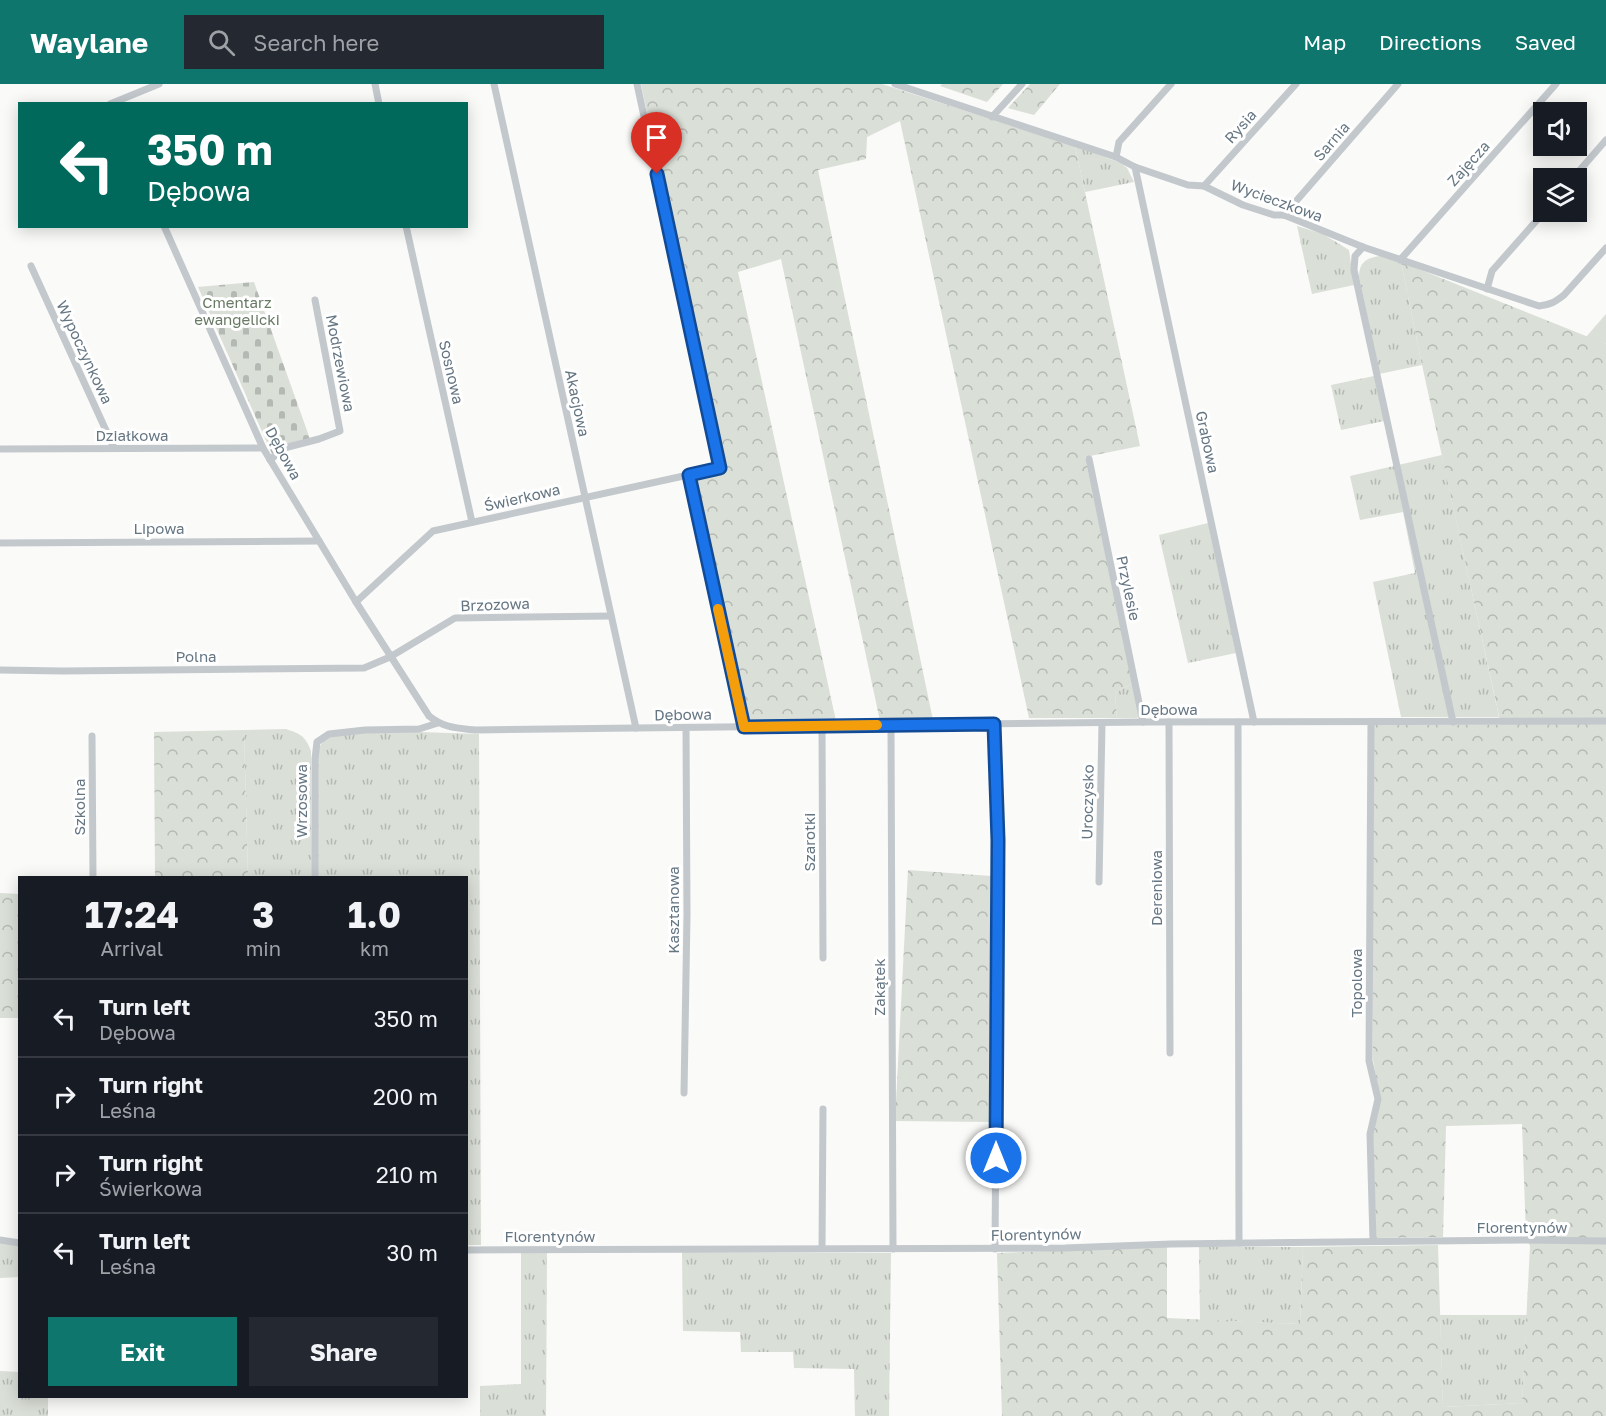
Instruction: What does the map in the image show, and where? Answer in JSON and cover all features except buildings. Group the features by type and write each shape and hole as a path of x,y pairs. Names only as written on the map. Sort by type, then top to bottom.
{"street":[{"path":"115,102 159,84"},
{"path":"375,84 379,102"},
{"name":"Akacjowa","path":"494,84 636,728"},
{"name":"Świerkowa","path":"356,602 433,531 720,468 637,84"},
{"name":"Wycieczkowa","path":"895,84 1116,157 1135,168 1188,185 1204,186 1243,206 1274,215 1284,215 1363,247 1539,306 1556,302 1564,296 1606,248"},
{"path":"992,117 1022,84"},
{"path":"1116,157 1119,142 1171,84"},
{"name":"Rysia","path":"1204,186 1296,84"},
{"name":"Sarnia","path":"1284,215 1398,84"},
{"name":"Zajęcza","path":"1400,260 1556,84"},
{"path":"1582,168 1606,141"},
{"name":"Grabowa","path":"1135,168 1254,722"},
{"path":"1487,289 1492,271 1535,222"},
{"name":"Dębowa","path":"165,228 263,448 390,657 429,716 438,723 452,728 474,730 1143,722 1606,721"},
{"name":"Sosnowa","path":"406,228 472,522"},
{"path":"1363,247 1355,256 1354,270 1453,722"},
{"name":"Wypoczynkowa","path":"31,266 114,448"},
{"name":"Modrzewiowa","path":"270,460 284,448 340,431 315,300"},
{"name":"Działkowa","path":"0,449 263,448"},
{"name":"Przylesie","path":"1089,459 1143,722"},
{"path":"689,475 744,727"},
{"name":"Lipowa","path":"0,543 319,541"},
{"name":"Brzozowa","path":"390,657 455,618 611,616"},
{"name":"Polna","path":"0,669 63,671 364,668 390,657"},
{"name":"Dereniowa","path":"1169,722 1170,1053"},
{"path":"1238,722 1239,1243"},
{"name":"Topolowa","path":"1371,722 1369,1061 1378,1099 1370,1134 1373,1241"},
{"name":"Wrzosowa","path":"315,876 317,742 329,734 365,730 419,729 438,723"},
{"name":"Uroczysko","path":"1100,882 1102,723"},
{"path":"994,724 998,840 995,1248"},
{"name":"Zakątek","path":"891,725 893,1249"},
{"name":"Szarotki","path":"822,726 823,958"},
{"name":"Kasztanowa","path":"684,1093 687,915 686,728"},
{"name":"Szkolna","path":"92,736 93,876"},
{"path":"822,1248 823,1109"},
{"path":"0,1240 18,1243"},
{"name":"Florentynów","path":"468,1250 893,1249 1373,1241 1606,1240"}],"green space":[{"path":"641,84 882,84 1075,146 1140,446 1085,457 1133,683 1115,693 1117,718 1029,718 900,121 867,137 866,159 818,170 933,720 880,721 781,259 738,272 836,721 752,722 747,719 692,476 722,468"},
{"path":"942,84 1003,84 987,102 940,86"},
{"path":"1030,84 1060,84 1034,115 1008,108"},
{"path":"1075,146 1121,163 1127,168 1134,182 1085,192"},
{"path":"1297,226 1323,234 1349,250 1354,285 1312,294"},
{"path":"1379,256 1401,262 1422,365 1379,374 1359,276 1364,262"},
{"path":"1401,262 1606,344 1606,1416 1002,1416 997,1253 1167,1247 1167,1318 1300,1324 1303,1247 1438,1245 1443,1407 1522,1403 1530,1246 1526,1236 1522,1124 1446,1126 1443,1237 1376,1238 1373,1134 1380,1098 1373,1060 1372,725 1501,725"},
{"name":"Cmentarz ewangelicki","path":"254,282 310,439 272,454 198,287"},
{"path":"1606,314 1606,344 1586,337"},
{"path":"1374,376 1384,421 1341,430 1331,385"},
{"path":"1442,455 1499,717 1401,717 1373,582 1415,573 1403,512 1360,520 1350,476"},
{"path":"1208,523 1236,653 1188,663 1159,535"},
{"path":"1133,683 1140,716 1117,718 1115,693"},
{"path":"286,729 302,736 307,742 311,751 312,876 248,876 244,730"},
{"path":"244,730 248,876 155,876 154,732"},
{"path":"370,732 479,734 481,1245 468,1245 468,876 316,876 318,751 322,743 332,736"},
{"path":"908,870 991,876 993,1122 895,1121"},
{"path":"0,893 18,894 18,1018 0,1018"},
{"path":"0,1242 18,1246 18,1277 0,1278"},
{"path":"1199,1247 1303,1247 1300,1324 1200,1320"},
{"path":"547,1252 546,1416 480,1416 480,1386 521,1384 521,1253"},
{"path":"682,1252 891,1253 889,1416 855,1416 854,1369 794,1368 793,1352 741,1352 740,1332 683,1331"},
{"path":"1440,1315 1527,1315 1522,1403 1443,1407"},
{"path":"0,1371 18,1372 18,1398 48,1398 48,1416 0,1416"}],"slow traffic":[{"path":"718,609 744,727 877,725"}],"route":[{"path":"657,174 720,468 689,475 744,727 994,724 998,840 996,1158"}]}
